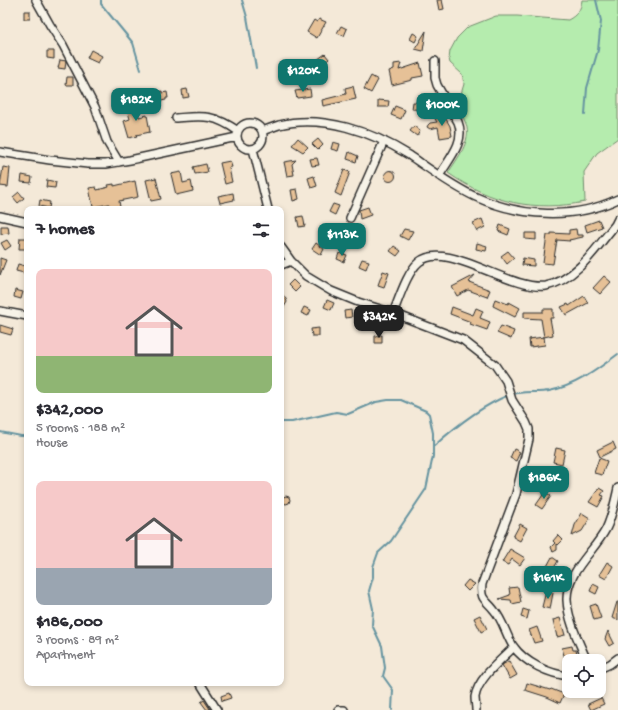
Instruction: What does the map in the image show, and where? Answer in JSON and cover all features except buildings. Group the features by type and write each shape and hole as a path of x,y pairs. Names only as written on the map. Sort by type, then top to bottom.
{"street":[{"path":"36,0 63,45 95,107 107,142 119,162"},
{"path":"435,61 435,78 437,85 461,128 461,135 456,148 439,176"},
{"path":"176,118 202,116 214,118 228,124 237,134 239,143 246,148 253,148 261,143 263,135 262,131 256,125 248,123 240,127 237,134"},
{"path":"262,131 279,125 296,123 317,123 340,126 358,131 384,141 464,191 487,202 525,212 564,213 588,209 617,200 618,208"},
{"path":"0,152 88,164 119,162 237,134"},
{"path":"350,218 384,141"},
{"path":"253,148 267,206"},
{"path":"0,216 24,221"},
{"path":"393,313 411,271 419,262 431,256 456,258 508,280 535,286 546,286 567,276 581,266 615,225 618,219"},
{"path":"284,251 291,261 306,276 331,291 462,340 495,365 506,381 512,400 529,429 529,440 516,494 482,584 481,591 485,602 494,610 514,647 528,660 540,668 562,675"},
{"path":"284,264 291,261"},
{"path":"0,311 24,315"},
{"path":"584,654 568,611 568,590 571,580 606,530 613,510 618,488"},
{"path":"476,710 475,696 482,682 493,667 514,647"},
{"path":"606,666 618,658"},
{"path":"202,686 217,710"},
{"path":"338,710 344,710"}],"green space":[{"path":"582,0 618,0 618,138 597,153 584,172 585,202 548,206 514,202 480,192 448,173 463,150 467,137 466,124 457,107 464,84 462,74 450,63 449,59 450,51 457,38 468,27 496,16 568,20 578,12 581,7"}],"waterway":[{"path":"101,0 101,4 133,43 141,70"},
{"path":"242,0 247,17 256,68"},
{"path":"585,114 587,88 598,50 601,21 596,0"},
{"path":"434,446 469,417 489,405 513,394 559,389 594,371 618,354"},
{"path":"284,422 292,422 336,412 348,414 376,402 388,400 401,400 426,411 429,414 433,433 433,456 426,489 391,541 378,553 373,567 373,577 369,591 373,609 372,625 382,646 385,668 383,676 393,690 392,710"},
{"path":"0,432 24,436"}]}
